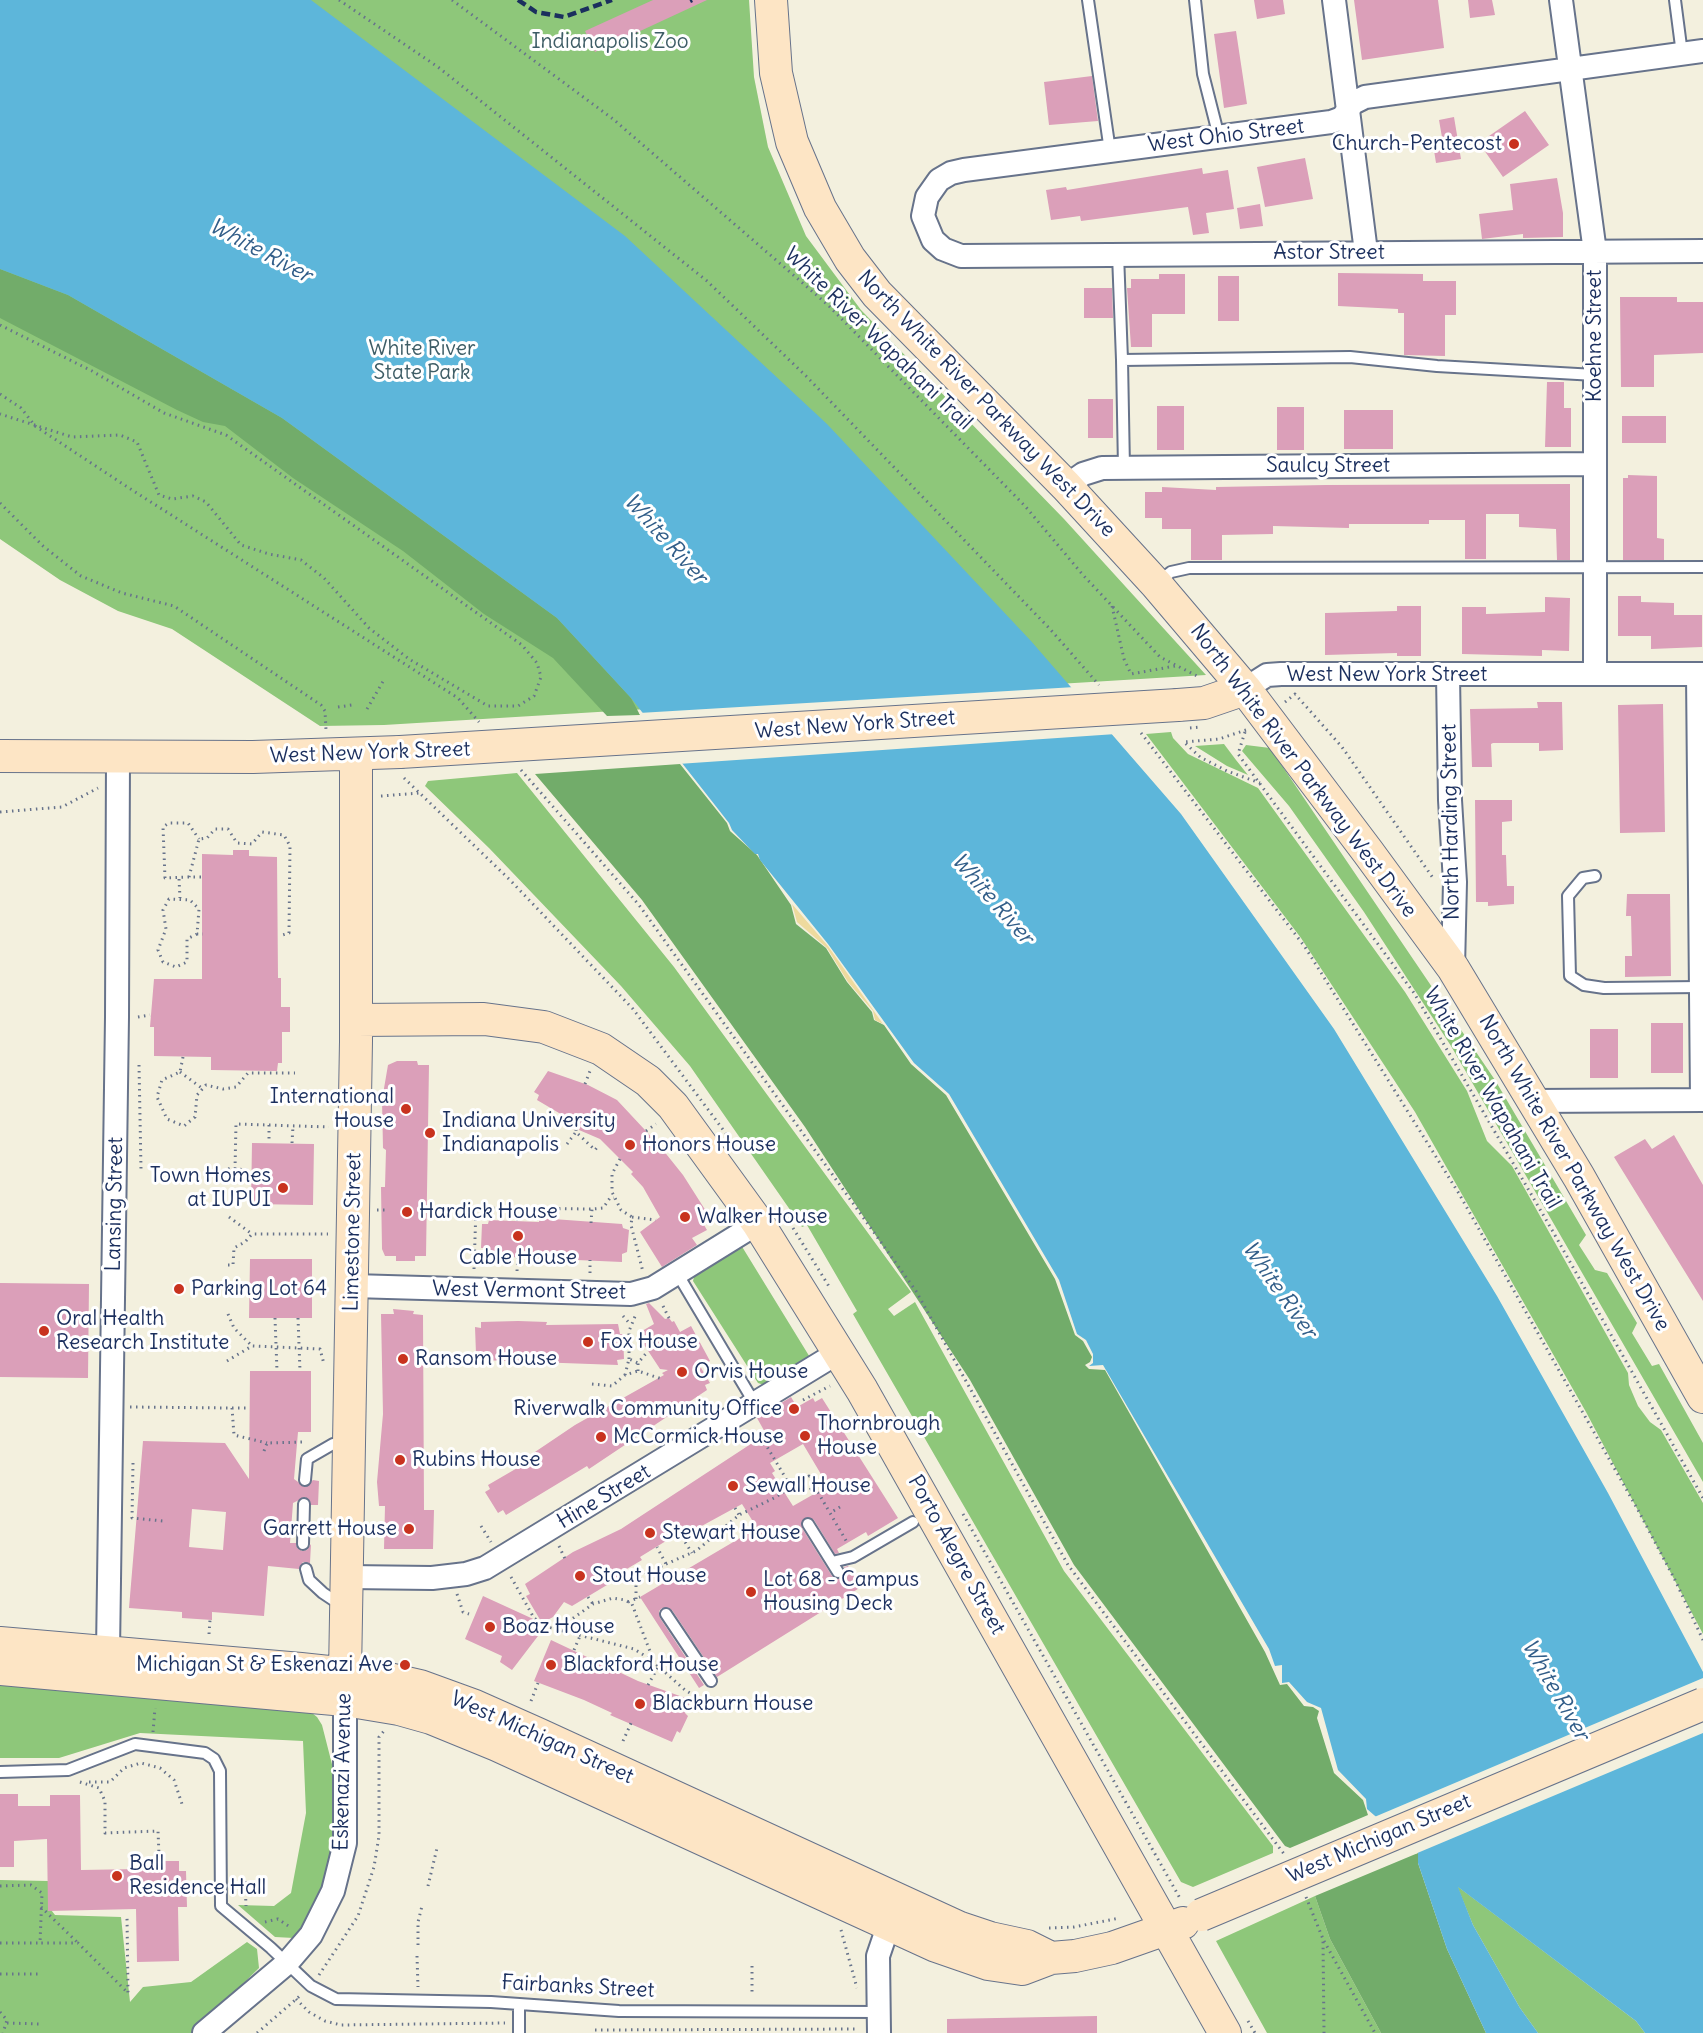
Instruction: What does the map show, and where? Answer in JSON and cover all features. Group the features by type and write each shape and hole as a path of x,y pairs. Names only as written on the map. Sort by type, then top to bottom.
{"main road":[{"name":"North White River Parkway West Drive","path":"773,0 772,43 783,112 807,180 834,234 877,294 1066,486 1156,584 1245,689 1454,968 1585,1188 1703,1397"},
{"name":"West New York Street","path":"0,756 356,755 1178,705 1204,703 1245,689"},
{"name":"Limestone Street","path":"345,1686 353,1286 356,755"},
{"name":"Porto Alegre Street","path":"356,1020 460,1019 517,1022 564,1033 601,1049 648,1081 673,1106 758,1223 840,1352 1225,2033"},
{"name":"West Michigan Street","path":"0,1643 108,1651 345,1686 399,1709 463,1730 893,1912 953,1953 996,1965 1022,1969 1051,1958 1101,1952 1166,1930 1703,1704"},
{"name":"West Michigan Street","path":"0,1669 345,1686"}],"street":[{"path":"1334,0 1366,252"},
{"name":"Koehne Street","path":"1561,0 1595,252 1595,674"},
{"name":"West Ohio Street","path":"954,254 933,240 924,223 923,211 927,197 939,180 964,170 1330,122 1342,118 1353,103 1365,97 1693,53"},
{"name":"Astor Street","path":"954,254 1703,251"},
{"name":"Saulcy Street","path":"1066,486 1083,474 1102,468 1595,464"},
{"path":"1532,1101 1702,1100 1700,674"},
{"name":"West New York Street","path":"1245,689 1267,675 1700,674"},
{"name":"North Harding Street","path":"1448,675 1450,800 1455,882 1454,968"},
{"name":"Lansing Street","path":"108,1651 123,1407 118,757"},
{"name":"West Vermont Street","path":"353,1286 654,1297 677,1273 758,1223"},
{"name":"Hine Street","path":"348,1577 432,1578 466,1574 485,1568 840,1352"},
{"name":"Eskenazi Avenue","path":"204,2033 287,1963 311,1935 323,1914 340,1868 345,1843 345,1686"},
{"path":"872,2025 878,1956 893,1912"}],"lane":[{"path":"1088,0 1110,151"},
{"path":"1195,0 1203,74 1219,137"},
{"path":"1675,0 1693,53"},
{"path":"1118,254 1124,468"},
{"path":"1122,360 1350,357 1437,366 1595,375"},
{"path":"1156,584 1171,572 1189,568 1703,567"},
{"path":"1595,876 1582,878 1568,896 1570,976 1584,985 1604,988 1701,987"},
{"path":"677,1273 755,1404"},
{"path":"305,1480 307,1459 333,1444"},
{"path":"303,1544 304,1504"},
{"path":"832,1562 853,1557 913,1522"},
{"path":"808,1524 838,1572"},
{"path":"306,1569 309,1580 323,1593 347,1608"},
{"path":"666,1614 711,1681"},
{"path":"0,1772 68,1770 135,1744 152,1745"},
{"name":"Fairbanks Street","path":"152,1745 201,1752 217,1763 220,1773 221,1906 311,1986 336,1999 519,2004 872,2025"},
{"path":"519,2004 519,2033"}],"path":[{"path":"339,0 438,67 707,281 807,376 1050,629 1096,682"},
{"name":"White River Wapahani Trail","path":"452,0 613,119 828,305 1025,506 1083,575 1160,657 1201,679"},
{"path":"0,325 92,371 164,413 226,435 522,645 537,663 541,677 534,696 518,706 488,706 409,659 369,628 324,578 301,560 269,554 241,545 206,502 194,496 172,499 159,495 137,442 120,435 72,437 0,414"},
{"path":"0,394 21,408 35,426 458,698 480,723"},
{"path":"0,503 43,546 81,576 122,593 174,606 321,705 325,711 326,734"},
{"path":"1112,604 1117,637 1131,674 1175,666"},
{"path":"367,709 385,678"},
{"path":"1295,694 1342,747 1439,886"},
{"path":"338,707 352,705"},
{"name":"White River Wapahani Trail","path":"1261,783 1227,771 1200,757 1185,742 1219,739 1246,730 1238,754 1261,783 1414,993 1558,1241 1703,1498"},
{"path":"1143,736 1305,947 1458,1192 1638,1510 1703,1640"},
{"path":"518,766 639,905 916,1291 1068,1565 1284,1855"},
{"path":"0,812 62,807 97,790"},
{"path":"373,794 378,796 420,793"},
{"path":"200,839 188,823 169,823 163,827 165,878 201,877"},
{"path":"200,839 207,838 215,829 228,829 237,843 252,844 262,832 284,835 290,846 289,933 279,936"},
{"path":"189,877 200,839"},
{"path":"179,879 181,899"},
{"path":"197,934 199,909 190,900 169,899 163,910 166,929 158,950 163,962 176,967 188,962 187,939 203,934"},
{"path":"138,1028 138,1016 150,1015"},
{"path":"180,1072 183,1057"},
{"path":"139,1063 141,1169"},
{"path":"585,1084 592,1066"},
{"path":"180,1072 162,1080 157,1097 167,1119 184,1126 195,1117 197,1095 206,1085 223,1089 236,1087 248,1073 295,1073"},
{"path":"180,1072 202,1089"},
{"path":"562,1116 560,1120 576,1128 576,1132 595,1150 599,1145"},
{"path":"646,1131 660,1121"},
{"path":"235,1169 236,1124 335,1127"},
{"path":"269,1125 269,1143"},
{"path":"292,1143 293,1126"},
{"path":"567,1144 576,1132"},
{"path":"620,1160 612,1174 612,1192 621,1210 632,1217 656,1220"},
{"path":"217,1173 235,1169 252,1171"},
{"path":"474,1269 476,1208 592,1209 603,1208 610,1198 615,1198"},
{"path":"518,1208 518,1221"},
{"path":"591,1223 592,1209"},
{"path":"375,1210 386,1210"},
{"path":"229,1217 252,1234 334,1234"},
{"path":"632,1217 642,1269 654,1297 663,1304 669,1317"},
{"path":"228,1264 233,1264 234,1248 245,1242 252,1234"},
{"path":"517,1271 518,1257"},
{"path":"590,1260 590,1273"},
{"path":"626,1375 629,1359 629,1331 635,1315 641,1312"},
{"path":"228,1314 234,1328 252,1346"},
{"path":"275,1318 277,1371"},
{"path":"298,1318 300,1371"},
{"path":"227,1361 252,1346 320,1349 325,1373"},
{"path":"638,1371 638,1363 648,1351"},
{"path":"629,1359 638,1363"},
{"path":"592,1384 612,1386 626,1375 638,1371 662,1378"},
{"path":"795,1404 834,1384"},
{"path":"123,1407 249,1408"},
{"path":"123,1407 134,1418"},
{"path":"232,1408 234,1435 267,1443 311,1442"},
{"path":"264,1451 267,1443"},
{"path":"133,1452 132,1518 163,1521"},
{"path":"628,1602 638,1598 636,1579 692,1553 739,1515 774,1498 809,1476 851,1548 853,1557"},
{"path":"806,1492 815,1487"},
{"path":"830,1513 840,1507"},
{"path":"735,1508 739,1515"},
{"path":"682,1537 692,1553"},
{"path":"559,1546 566,1561"},
{"path":"657,1547 666,1564"},
{"path":"510,1575 534,1618 547,1627 634,1649 685,1690 702,1700"},
{"path":"588,1597 593,1604"},
{"path":"563,1632 565,1624 593,1604 613,1598 632,1604 656,1665 648,1685"},
{"path":"209,1634 210,1620"},
{"path":"574,1650 580,1636"},
{"path":"531,1701 538,1683"},
{"path":"152,1745 155,1703"},
{"path":"623,1741 632,1721"},
{"path":"76,1782 110,1782 124,1768 141,1763 160,1768 174,1780 182,1804"},
{"path":"87,1782 99,1788 105,1802 105,1833 158,1831 159,1854"},
{"path":"428,1886 437,1848"},
{"path":"245,1881 245,1905 252,1911"},
{"path":"0,1886 31,1885 42,1893 40,1943"},
{"path":"1305,1895 1323,1939 1375,2033"},
{"path":"418,1945 418,1922 422,1906"},
{"path":"41,1907 128,1993 128,1916"},
{"path":"259,1917 266,1923 278,1919 290,1927"},
{"path":"841,1929 859,1995"},
{"path":"1323,1939 1324,2033"},
{"path":"0,1943 78,1943"},
{"path":"417,1956 419,2001"},
{"path":"752,1966 752,1996"},
{"path":"0,1974 41,1974"},
{"path":"297,1999 309,2012 325,2021 341,2025 506,2023"},
{"path":"0,2012 7,2023"},
{"path":"7,2023 41,2024"},
{"path":"3,2033 7,2023"},
{"path":"595,2030 872,2025"}],"green space":[{"name":"White River State Park","path":"0,0 749,0 754,77 768,147 806,236 861,310 1064,519 1206,675 384,725 320,726 172,629 118,611 60,580 0,539"},
{"path":"0,269 68,295 282,418 557,618 631,698 640,715 607,716 553,658 484,614 403,551 293,478 225,426 203,422 177,410 0,318"},
{"path":"1171,732 1173,738 1188,754 1258,788 1405,992 1467,1091 1487,1141 1512,1166 1628,1373 1629,1385 1638,1406 1650,1422 1661,1430 1703,1503 1703,1634 1586,1412 1415,1112 1301,938 1146,734"},
{"path":"1224,744 1248,775 1227,766 1195,746"},
{"path":"1246,745 1270,748 1495,1080 1586,1235 1579,1245 1595,1270 1607,1273 1637,1323 1632,1333 1652,1366 1659,1364 1703,1443 1703,1482 1451,1046 1364,912 1289,806 1242,751"},
{"path":"680,764 727,823 730,831 757,855 791,905 796,924 826,948 847,982 872,1012 874,1020 884,1025 911,1064 946,1095 1055,1279 1075,1335 1083,1341 1092,1357 1085,1365 1089,1369 1105,1370 1265,1652 1280,1685 1287,1684 1304,1706 1313,1707 1319,1711 1317,1718 1334,1773 1363,1800 1368,1815 1290,1848 1285,1846 1074,1565 970,1380 805,1127 642,900 535,774"},
{"path":"517,773 674,967 911,1292 888,1309 894,1316 915,1302 1064,1571 1273,1846 1273,1853 1193,1887 1181,1882 853,1314 857,1311 807,1225 802,1227 690,1066 621,986 489,848 425,786 428,781"},
{"path":"741,1245 811,1359 764,1385 758,1383 693,1281 694,1277"},
{"path":"0,1681 302,1705 317,1717 322,1725 336,1780 334,1827 326,1880 303,1927 294,1938 275,1937 238,1905 274,1906 291,1893 306,1813 303,1741 140,1733 59,1758 0,1758"},
{"path":"1418,1853 1418,1863 1447,1949 1486,2033 1381,2033 1330,1939 1315,1896"},
{"path":"0,1880 48,1881 48,1906 55,1915 121,1917 130,2002 143,1987 191,1982 247,1942 257,1949 259,1968 193,2033 0,2033"},
{"path":"1457,1886 1636,2021 1645,2033 1538,2033 1520,2008 1473,1925"},
{"path":"1315,1896 1330,1939 1381,2033 1267,2033 1216,1941"}],"sand":[{"path":"792,904 828,946 883,1024 875,1020 873,1011 848,982 827,948 797,922"}],"water":[{"name":"White River","path":"0,0 311,0 625,236 827,424 1031,641 1181,814 1334,1029 1497,1296 1608,1493 1703,1672 1703,2033 1645,2033 1636,2021 1458,1887 1473,1925 1520,2008 1538,2033 1486,2033 1447,1949 1418,1863 1418,1853 1367,1809 1366,1799 1338,1770 1321,1708 1307,1702 1289,1682 1282,1683 1282,1665 1275,1666 1269,1649 1103,1365 1089,1366 1093,1363 1093,1354 1086,1340 1077,1334 1059,1280 949,1094 914,1063 828,944 760,860 758,854 755,854 732,830 729,823 631,698 557,618 282,418 68,295 0,269"}],"pier":[{"path":"1075,687 1116,734 678,764 639,713"},
{"path":"1703,1678 1703,1733 1415,1854 1372,1818"}],"building":[{"path":"653,0 707,0 595,52 585,31"},
{"path":"1254,0 1283,0 1285,14 1257,19"},
{"path":"1354,0 1438,0 1444,48 1362,60"},
{"path":"1468,0 1492,0 1495,15 1470,18"},
{"path":"1236,31 1247,104 1224,108 1214,34"},
{"path":"1092,76 1098,121 1049,125 1044,82"},
{"name":"Church-Pentecost","path":"1525,111 1549,145 1503,177 1479,143"},
{"path":"1454,117 1461,159 1436,163 1433,144 1443,143 1439,120"},
{"path":"1305,158 1313,199 1265,207 1257,167"},
{"path":"1202,168 1203,174 1228,170 1234,209 1206,213 1209,233 1193,235 1188,207 1081,221 1080,216 1051,220 1046,190 1066,187 1067,190"},
{"path":"1557,178 1563,213 1563,237 1523,238 1523,234 1482,239 1479,214 1513,210 1510,184"},
{"path":"1260,204 1263,226 1240,229 1237,208"},
{"path":"1338,273 1423,274 1423,281 1456,281 1456,315 1445,315 1445,356 1404,355 1404,313 1398,313 1398,309 1338,306"},
{"path":"1159,274 1185,274 1185,314 1152,314 1152,347 1131,347 1127,288 1131,288 1131,279 1159,279"},
{"path":"1218,276 1239,276 1239,321 1218,321"},
{"path":"1084,288 1112,288 1113,318 1084,318"},
{"path":"1620,297 1677,297 1677,302 1703,302 1703,353 1654,355 1654,387 1621,387"},
{"path":"1547,382 1564,382 1564,408 1571,408 1571,447 1545,447"},
{"path":"1088,399 1113,399 1113,438 1088,438"},
{"path":"1157,406 1184,406 1184,450 1157,450"},
{"path":"1277,407 1304,407 1304,450 1277,450"},
{"path":"1344,410 1393,410 1393,449 1344,449"},
{"path":"1622,416 1666,416 1666,443 1622,443"},
{"path":"1628,475 1657,476 1657,538 1664,539 1664,560 1623,560 1623,478 1628,478"},
{"path":"1570,484 1570,560 1557,560 1556,529 1519,527 1519,514 1486,514 1486,559 1465,559 1465,520 1429,520 1429,524 1349,524 1349,528 1273,526 1273,534 1222,535 1222,560 1191,560 1191,529 1162,529 1162,518 1145,518 1145,492 1162,492 1162,487 1216,490 1216,487 1326,485"},
{"path":"1618,596 1641,596 1641,602 1674,603 1674,615 1702,615 1702,647 1651,649 1651,636 1618,636"},
{"path":"1545,597 1570,598 1569,651 1542,650 1542,656 1462,654 1462,607 1486,607 1486,614 1545,612"},
{"path":"1397,606 1421,606 1421,656 1397,656 1397,653 1325,655 1325,613 1397,611"},
{"path":"1537,702 1562,702 1563,750 1539,751 1539,743 1493,743 1491,744 1492,767 1472,767 1470,709 1538,708"},
{"path":"1663,704 1665,832 1620,833 1618,705"},
{"path":"1475,800 1512,800 1512,821 1502,822 1502,855 1506,855 1507,886 1514,886 1514,904 1488,906 1488,902 1476,902"},
{"path":"233,850 249,850 249,856 277,857 278,978 281,978 281,1007 290,1007 290,1032 282,1032 282,1063 278,1063 277,1071 211,1070 211,1057 154,1056 154,1027 150,1027 154,979 202,979 202,854 233,855"},
{"path":"1627,894 1670,894 1671,976 1625,977 1625,956 1632,956 1631,916 1626,916"},
{"path":"1651,1023 1683,1023 1683,1073 1651,1073"},
{"path":"1590,1029 1618,1029 1618,1078 1590,1078"},
{"path":"397,1061 417,1061 418,1065 429,1065 426,1256 415,1256 415,1261 396,1261 396,1256 385,1256 382,1249 381,1187 385,1187 386,1150 383,1148 382,1100 388,1065"},
{"path":"548,1071 588,1085 617,1100 659,1145 683,1175 711,1219 704,1225 707,1230 692,1238 697,1245 662,1267 640,1232 660,1217 643,1187 631,1174 633,1172 600,1139 579,1130 581,1126 537,1100 539,1095 534,1092"},
{"path":"1674,1135 1703,1185 1703,1301 1614,1157 1645,1139 1652,1149"},
{"name":"Town Homes at IUPUI","path":"252,1143 314,1144 313,1205 251,1204"},
{"path":"539,1218 622,1224 623,1228 629,1230 627,1252 622,1254 622,1262 486,1256 486,1248 481,1248 482,1224 488,1224 489,1220 539,1222"},
{"name":"Town Homes at IUPUI","path":"250,1259 312,1259 312,1318 249,1318"},
{"name":"Oral Health Research Institute","path":"0,1283 89,1284 88,1378 0,1377"},
{"path":"649,1303 665,1319 669,1318 672,1322 674,1321 680,1332 691,1326 710,1361 700,1366 710,1383 705,1385 707,1390 589,1469 587,1466 506,1515 503,1510 498,1513 485,1492 490,1489 488,1485 531,1460 529,1456 575,1425 664,1375 662,1373 668,1370 660,1369 637,1334 654,1324 646,1304"},
{"path":"393,1309 414,1311 413,1314 423,1315 424,1510 434,1510 433,1549 384,1549 385,1506 379,1506 377,1482 383,1414 381,1314 394,1314"},
{"path":"481,1322 547,1322 546,1325 618,1324 620,1334 623,1334 624,1359 617,1360 618,1365 480,1360 481,1355 476,1354 475,1327 481,1328"},
{"path":"250,1371 311,1371 311,1432 298,1432 294,1479 305,1487 313,1480 319,1481 318,1505 311,1505 305,1497 293,1503 290,1543 296,1543 297,1548 302,1551 307,1550 311,1544 310,1563 303,1562 299,1569 268,1566 264,1616 212,1612 212,1620 182,1618 182,1612 129,1608 143,1441 225,1443 249,1479","holes":["192,1509 226,1512 223,1550 189,1547"]},
{"path":"791,1397 797,1407 813,1398 815,1402 822,1398 898,1518 868,1536 866,1532 837,1549 839,1553 835,1554 814,1520 808,1517 802,1520 802,1528 832,1576 842,1578 845,1572 844,1567 848,1566 861,1587 717,1677 672,1610 662,1608 659,1611 660,1618 704,1685 699,1688 640,1597 757,1528 742,1504 676,1540 674,1536 640,1557 642,1560 625,1570 627,1573 572,1606 564,1602 553,1617 542,1623 526,1596 530,1594 525,1584 573,1552 621,1529 766,1434 757,1418","holes":["803,1444 828,1486 793,1506 772,1473 775,1471 770,1463"]},
{"name":"Boaz House","path":"483,1596 542,1623 527,1632 538,1636 512,1670 500,1662 502,1656 465,1639"},
{"path":"551,1640 638,1681 691,1700 685,1713 688,1716 680,1733 677,1731 672,1742 610,1715 612,1713 584,1700 534,1681"},
{"name":"Ball Residence Hall","path":"0,1794 18,1794 18,1806 50,1806 50,1795 80,1795 81,1870 139,1869 139,1861 179,1861 179,1871 186,1871 187,1907 178,1907 179,1961 137,1962 136,1909 48,1911 47,1839 14,1841 14,1867 0,1867"},
{"path":"1097,2016 1097,2033 947,2033 947,2019"}],"railway":[{"path":"518,0 536,12 564,17 612,0"}],"place":[{"name":"Church-Pentecost","path":"1514,144"},
{"name":"International House","path":"406,1109"},
{"name":"Indiana University Indianapolis","path":"430,1133"},
{"name":"Honors House","path":"630,1145"},
{"name":"Town Homes at IUPUI","path":"283,1188"},
{"name":"Hardick House","path":"407,1212"},
{"name":"Walker House","path":"685,1217"},
{"name":"Cable House","path":"518,1236"},
{"name":"Parking Lot 64","path":"179,1289"},
{"name":"Oral Health Research Institute","path":"44,1331"},
{"name":"Fox House","path":"588,1342"},
{"name":"Ransom House","path":"403,1359"},
{"name":"Orvis House","path":"682,1372"},
{"name":"Riverwalk Community Office","path":"794,1409"},
{"name":"Thornbrough House","path":"805,1436"},
{"name":"McCormick House","path":"601,1437"},
{"name":"Rubins House","path":"400,1460"},
{"name":"Sewall House","path":"733,1486"},
{"name":"Garrett House","path":"409,1529"},
{"name":"Stewart House","path":"650,1533"},
{"name":"Stout House","path":"580,1576"},
{"name":"Lot 68 - Campus Housing Deck","path":"751,1592"},
{"name":"Boaz House","path":"490,1627"},
{"name":"Michigan St & Eskenazi Ave","path":"405,1665"},
{"name":"Blackford House","path":"551,1665"},
{"name":"Blackburn House","path":"640,1704"},
{"name":"Ball Residence Hall","path":"117,1876"}],"park label":[{"name":"Indianapolis Zoo","path":"610,42"}]}
